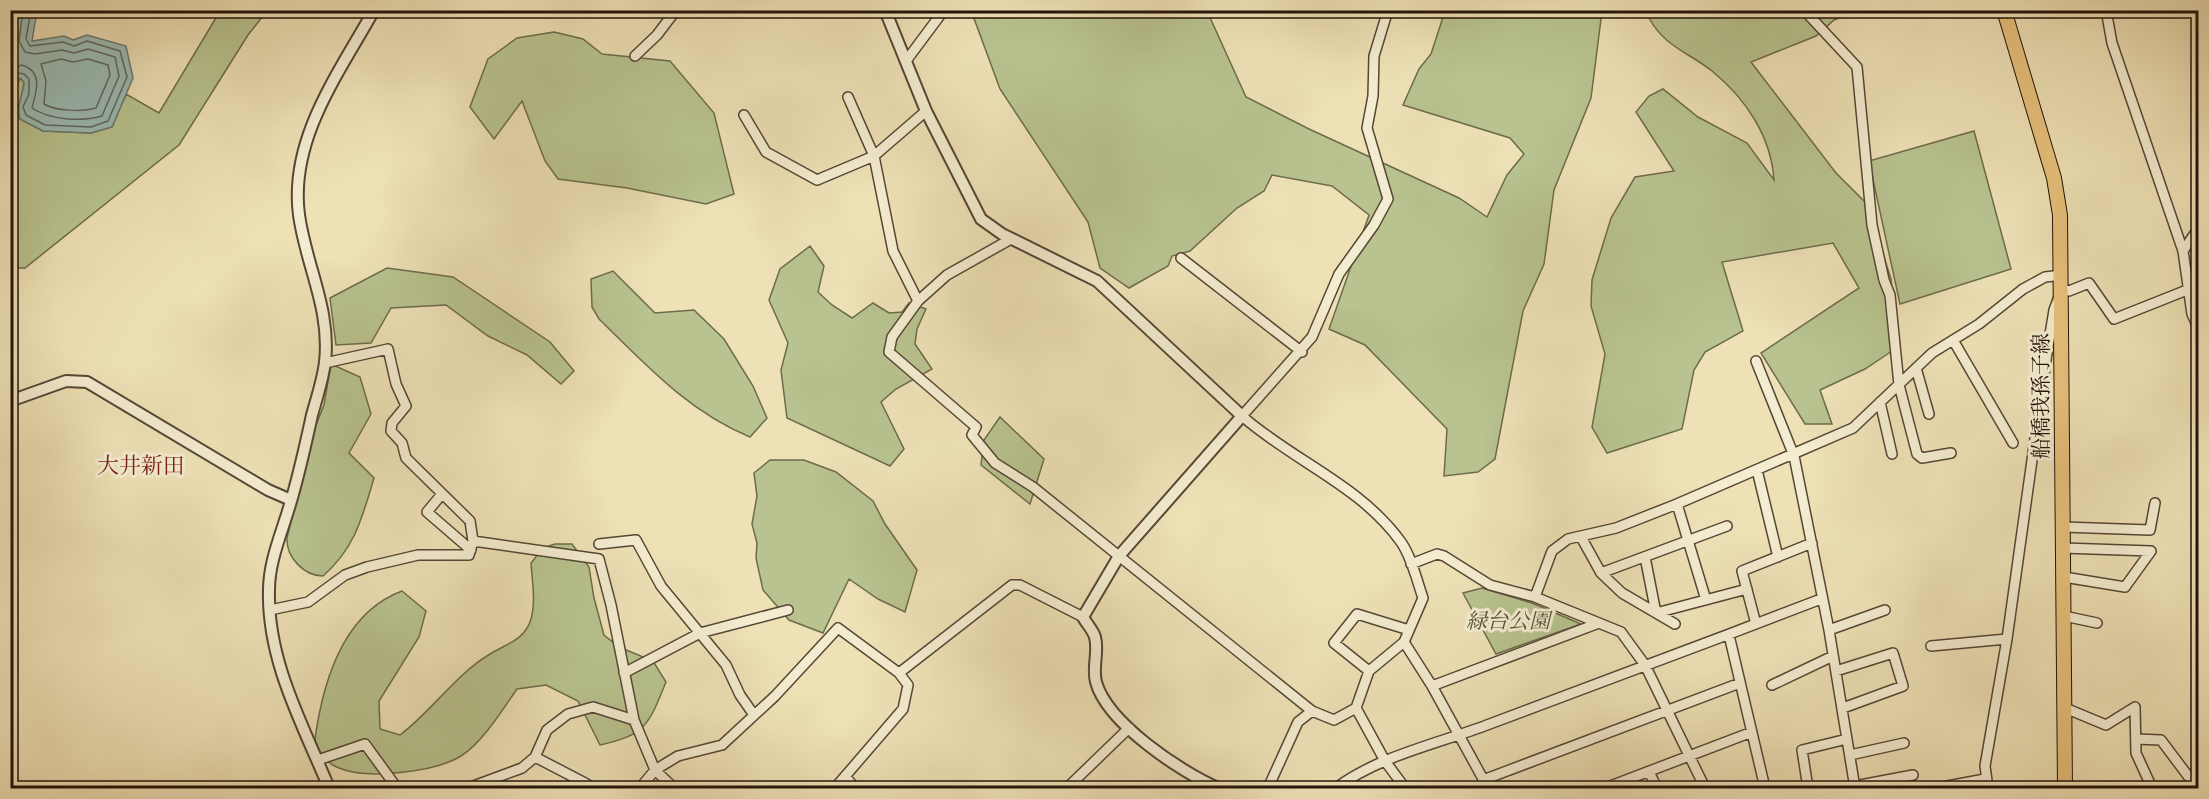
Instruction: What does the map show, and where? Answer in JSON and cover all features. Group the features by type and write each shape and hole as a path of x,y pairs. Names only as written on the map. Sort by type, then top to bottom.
{"main road":[{"name":"船橋我孫子線","path":"2004,10 2054,178 2060,215 2065,789"}],"street":[{"path":"329,789 273,644 270,610 272,565 291,501 325,363 324,310 299,215 300,167 314,120 374,10"},
{"path":"634,56 657,35 676,10"},
{"path":"885,10 926,111 981,219 1011,239 1096,281 1242,416 1365,503 1402,544 1423,598 1404,642 1369,671 1356,708 1334,720 1312,711 1033,487 994,463 972,435 976,427 889,352 892,337 918,301 947,275 1011,239"},
{"path":"906,61 944,10"},
{"path":"1083,617 1119,556 1242,416 1302,352 1312,337 1339,274 1374,225 1388,199 1367,128 1373,96 1374,56 1388,10"},
{"path":"1804,10 1857,67 1872,225 1884,280 1890,295 1899,385 1917,454 1922,458 1951,453"},
{"path":"2106,10 2112,43 2183,251 2192,314 2199,327"},
{"path":"848,97 874,156 893,251 918,301"},
{"path":"744,115 766,152 817,180 874,156 926,111"},
{"path":"2183,251 2199,229"},
{"path":"1181,258 1302,352"},
{"path":"1535,597 1552,551 1568,539 1616,528 1794,456 1853,428 1932,353 1979,324 2023,289 2045,277 2062,282 2069,291 2089,283 2114,319 2187,290"},
{"path":"1937,789 1987,784 2047,352 2054,310 2062,282"},
{"path":"1953,340 2013,443"},
{"path":"270,610 308,602 345,575 367,567 418,555 469,555 472,545 470,521 406,458 402,443 391,431 392,423 406,406 396,384 388,349 325,363"},
{"path":"1756,361 1794,456 1829,630 1855,787 1913,775"},
{"path":"1916,368 1929,414"},
{"path":"10,401 66,381 87,382 268,490 291,501"},
{"path":"1880,402 1892,454"},
{"path":"1757,470 1778,557"},
{"path":"442,494 427,512 472,545 598,559 634,720 655,770 674,789"},
{"path":"2063,527 2150,530 2155,502"},
{"path":"1677,504 1706,600"},
{"path":"1601,573 1727,526"},
{"path":"1581,537 1601,573 1622,593 1675,624"},
{"path":"599,544 636,540 661,586 726,665 740,695 754,715"},
{"path":"1756,624 1742,571 1812,543"},
{"path":"2063,548 2151,551 2125,587 2064,577"},
{"path":"1411,564 1437,554 1490,585 1535,597 1621,632 1645,665 1705,789"},
{"path":"1645,557 1656,613"},
{"path":"898,673 1012,585 1020,585 1083,617 1095,636 1095,680 1099,692 1129,728 1161,755 1196,778 1218,789"},
{"path":"1656,613 1747,589"},
{"path":"1336,789 1350,778 1384,761 1458,736 1821,599"},
{"path":"624,673 700,633 788,610"},
{"path":"1829,630 1885,610"},
{"path":"1369,671 1334,643 1357,614 1409,630"},
{"path":"2064,616 2097,623"},
{"path":"1432,686 1599,623"},
{"path":"640,789 655,770 678,756 722,745 838,628 898,673 908,685 903,709 835,789"},
{"path":"1729,635 1765,789"},
{"path":"1931,646 2007,639"},
{"path":"1404,642 1432,686 1485,784 1666,710 1740,683"},
{"path":"1836,671 1893,653 1903,686 1843,708"},
{"path":"1772,685 1833,656"},
{"path":"468,789 522,768 535,757 547,730 568,714 593,707 634,720"},
{"path":"2065,708 2106,725 2135,707 2136,753 2152,789"},
{"path":"1356,708 1384,761 1406,789"},
{"path":"1268,789 1298,722 1312,711"},
{"path":"1067,789 1129,728"},
{"path":"1605,789 1752,732"},
{"path":"1808,789 1802,750 1847,739"},
{"path":"2136,739 2161,740 2197,789"},
{"path":"1850,755 1904,743"},
{"path":"318,760 364,744 397,789"},
{"path":"535,757 587,784 590,789"},
{"path":"1649,772 1657,789"},
{"path":"845,776 855,789"},
{"path":"1350,778 1356,789"}],"green space":[{"path":"974,10 1207,11 1246,97 1309,129 1459,198 1487,217 1507,175 1524,154 1510,138 1403,105 1419,69 1431,54 1445,11 1602,11 1591,98 1554,190 1544,264 1523,311 1495,459 1478,472 1444,476 1447,429 1365,345 1329,329 1369,215 1332,186 1272,175 1264,191 1237,208 1190,251 1172,256 1168,266 1129,288 1100,268 1088,222 1000,89 972,13"},
{"path":"1779,10 1798,15 1798,11 1856,11 1834,20 1816,36 1751,62 1836,173 1867,204 1891,279 1898,347 1865,369 1820,390 1832,424 1805,424 1761,353 1859,288 1833,243 1722,262 1743,331 1705,352 1694,370 1682,429 1607,453 1592,427 1605,354 1591,306 1592,280 1611,218 1635,177 1674,171 1636,112 1649,96 1663,89 1698,117 1747,143 1774,180 1768,148 1746,106 1712,71 1662,36 1649,18 1655,11"},
{"path":"220,11 267,11 248,35 179,145 25,268 11,268 10,102 20,78 24,82 19,105 20,119 43,131 91,133 112,127 126,94 159,113"},
{"path":"554,32 583,39 602,54 670,61 714,113 734,194 706,204 627,188 558,179 545,161 522,101 494,139 470,107 488,59 517,38"},
{"path":"1974,131 2011,269 1900,304 1869,161"},
{"path":"810,246 824,266 818,292 832,305 852,318 873,303 889,313 902,312 909,303 926,309 917,329 915,344 932,369 896,389 881,402 904,449 890,466 787,418 781,370 788,343 769,300 780,269"},
{"path":"387,268 453,277 550,342 574,371 561,384 527,355 488,336 446,305 391,308 371,343 336,345 330,298"},
{"path":"613,271 655,313 694,310 724,339 753,386 767,418 750,437 728,427 688,401 651,370 599,319 592,307 591,279"},
{"path":"331,364 360,377 371,414 349,453 374,478 356,532 343,554 323,576 309,573 298,564 287,545 287,538 312,435 324,405"},
{"path":"1000,417 1044,459 1030,504 981,465 984,440"},
{"path":"770,460 804,460 836,472 873,501 885,524 917,570 905,612 878,599 849,579 823,633 789,620 763,590 756,558 757,543 752,524 757,496 754,473"},
{"path":"555,544 572,544 589,567 604,635 619,647 653,661 666,682 650,718 637,732 600,745 578,701 546,685 517,689 477,743 461,756 435,766 383,774 351,772 332,764 314,747 322,701 337,656 363,617 381,602 402,591 426,611 419,637 379,701 380,729 400,735 477,663 520,637 531,619 533,591 531,563 543,548"},
{"name":"緑台公園","path":"1482,588 1532,603 1581,624 1496,654 1463,593"}],"water":[{"path":"11,10 37,11 32,41 64,36 73,40 87,35 126,46 133,78 112,127 91,133 43,131 20,119 19,105 24,82 20,78 11,102"}],"district":[{"name":"大井新田","path":"141,466"}]}
